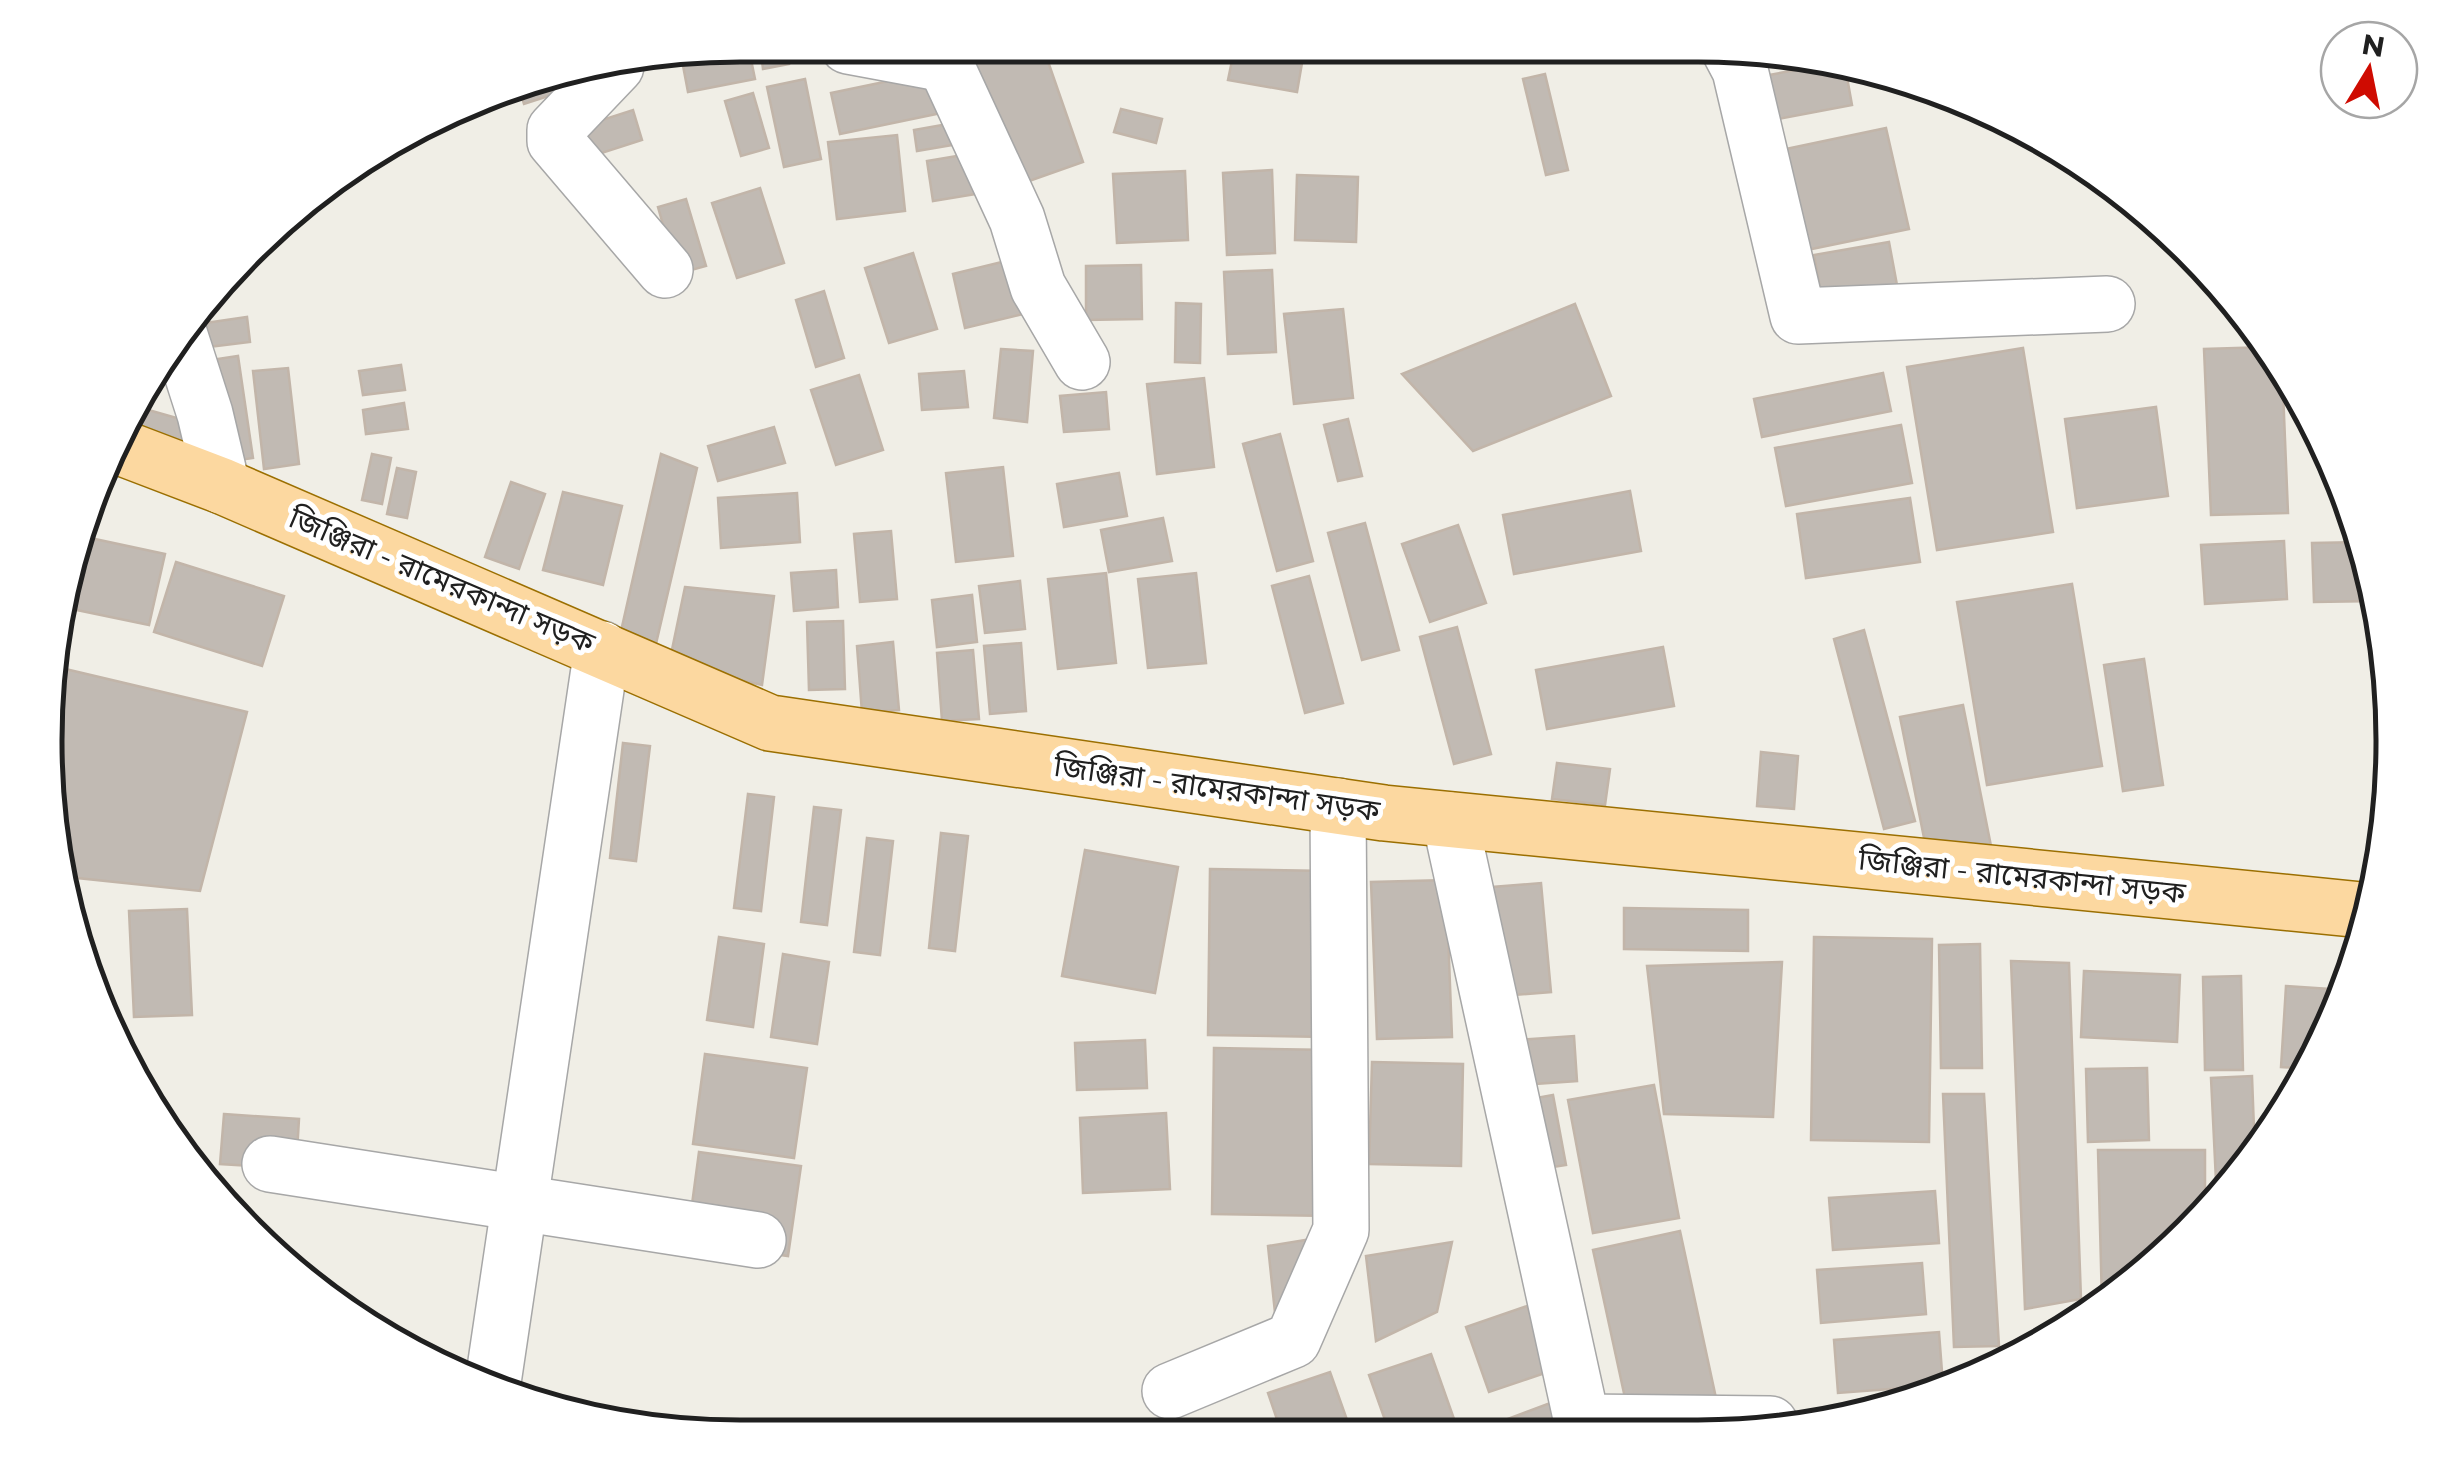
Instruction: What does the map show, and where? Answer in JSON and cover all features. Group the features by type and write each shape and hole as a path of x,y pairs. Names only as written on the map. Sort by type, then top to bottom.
{"main road":[{"name":"জিঞ্জিরা - রামেরকান্দা সড়ক","path":"128,450 222,486 770,723 1450,820 2355,908"}],"street":[{"path":"944,62 1018,219 1038,287 1082,362"},
{"path":"1737,64 1798,316 2107,304"},
{"path":"606,77 555,130 556,141 666,270"},
{"path":"185,353 222,486"},
{"path":"494,1373 602,648"},
{"path":"1170,1391 1293,1340 1341,1230 1338,806"},
{"path":"1450,820 1582,1420"},
{"path":"270,1164 758,1240"}],"building":[{"path":"752,62 755,79 688,92 683,65"},
{"path":"762,62 789,62 789,64 763,69"},
{"path":"969,62 1048,62 1083,162 1012,187"},
{"path":"1232,62 1302,63 1297,92 1228,80"},
{"path":"1796,70 1848,80 1852,105 1778,119 1769,75"},
{"path":"937,71 946,112 840,134 831,93"},
{"path":"1545,74 1568,170 1546,175 1523,79"},
{"path":"805,79 821,159 784,167 767,87"},
{"path":"585,81 586,84 524,104 522,99"},
{"path":"753,93 769,148 741,156 725,101"},
{"path":"1121,109 1162,119 1156,143 1114,132"},
{"path":"633,110 642,140 580,160 571,130"},
{"path":"965,121 970,142 917,151 914,130"},
{"path":"1886,128 1909,229 1807,250 1786,149"},
{"path":"897,135 905,211 837,219 828,142"},
{"path":"975,153 982,193 933,201 927,161"},
{"path":"1272,170 1275,253 1227,255 1223,173"},
{"path":"1185,171 1188,240 1117,243 1113,174"},
{"path":"1297,175 1358,177 1356,242 1295,240"},
{"path":"760,188 784,263 737,278 712,203"},
{"path":"686,199 706,266 677,274 658,207"},
{"path":"1889,242 1897,285 1822,300 1814,255"},
{"path":"913,253 937,329 889,343 865,268"},
{"path":"1014,259 1027,313 965,328 953,274"},
{"path":"1141,265 1142,319 1086,320 1086,266"},
{"path":"1272,270 1276,352 1228,354 1224,272"},
{"path":"824,291 844,358 816,367 796,300"},
{"path":"1176,303 1201,304 1200,363 1175,362"},
{"path":"1575,304 1611,396 1473,451 1402,374"},
{"path":"1343,309 1353,398 1294,404 1284,314"},
{"path":"247,317 250,342 208,347 207,323"},
{"path":"2023,348 2053,532 1937,550 1907,367"},
{"path":"2250,348 2283,398 2288,513 2211,515 2204,349"},
{"path":"1001,349 1033,351 1027,422 994,418"},
{"path":"238,356 253,458 225,462 211,360"},
{"path":"401,365 405,390 363,395 359,371"},
{"path":"288,368 299,464 264,469 253,371"},
{"path":"964,371 968,407 922,410 919,374"},
{"path":"1883,373 1891,411 1762,437 1754,399"},
{"path":"859,375 883,450 836,465 811,390"},
{"path":"1204,378 1214,467 1157,474 1147,384"},
{"path":"1106,392 1109,429 1064,432 1060,396"},
{"path":"404,403 408,429 366,434 363,410"},
{"path":"2156,407 2168,496 2077,508 2065,419"},
{"path":"149,410 191,422 182,451 134,437"},
{"path":"1348,419 1362,476 1338,481 1324,425"},
{"path":"1901,425 1912,483 1786,506 1775,448"},
{"path":"774,427 785,463 718,481 708,446"},
{"path":"1280,434 1313,561 1277,571 1243,444"},
{"path":"372,454 391,458 382,504 362,500"},
{"path":"661,454 697,468 655,648 619,640"},
{"path":"1003,467 1013,556 956,562 946,473"},
{"path":"397,468 416,472 407,518 387,514"},
{"path":"1119,473 1127,516 1064,527 1057,484"},
{"path":"511,482 545,494 519,569 485,557"},
{"path":"1630,491 1641,551 1514,574 1503,515"},
{"path":"563,492 622,506 603,585 543,570"},
{"path":"797,493 800,542 721,548 718,498"},
{"path":"1910,498 1920,562 1806,578 1797,514"},
{"path":"1163,518 1172,561 1109,572 1101,530"},
{"path":"1365,523 1399,650 1362,660 1328,533"},
{"path":"1458,525 1486,603 1430,622 1402,544"},
{"path":"891,531 897,599 860,602 854,534"},
{"path":"94,539 165,554 149,625 76,610"},
{"path":"2284,541 2287,599 2205,604 2201,545"},
{"path":"2346,542 2361,601 2314,602 2312,543"},
{"path":"176,562 284,596 262,666 154,632"},
{"path":"836,570 838,607 794,611 791,573"},
{"path":"1106,573 1116,663 1058,669 1048,579"},
{"path":"1196,573 1206,663 1148,668 1138,579"},
{"path":"1309,576 1343,703 1305,713 1272,586"},
{"path":"1020,581 1025,629 985,633 979,586"},
{"path":"2072,584 2102,766 1987,785 1957,602"},
{"path":"685,587 774,596 762,685 669,664"},
{"path":"972,595 977,642 937,647 932,600"},
{"path":"843,621 845,689 809,690 807,622"},
{"path":"1457,627 1491,754 1454,764 1420,637"},
{"path":"1864,630 1915,821 1884,829 1834,639"},
{"path":"893,642 899,710 862,713 857,646"},
{"path":"1021,643 1026,711 990,714 984,646"},
{"path":"1663,647 1674,706 1547,729 1536,670"},
{"path":"973,650 979,719 942,721 937,653"},
{"path":"2144,659 2163,785 2123,791 2104,665"},
{"path":"66,669 247,712 200,891 77,878 64,785"},
{"path":"1963,705 1992,851 1929,863 1900,717"},
{"path":"623,743 650,746 636,861 610,858"},
{"path":"1761,752 1798,756 1794,809 1757,806"},
{"path":"1557,763 1610,769 1605,805 1552,799"},
{"path":"748,794 774,797 761,911 734,908"},
{"path":"814,807 841,810 827,925 801,922"},
{"path":"941,833 968,836 955,951 929,948"},
{"path":"867,838 893,841 880,955 854,952"},
{"path":"1085,850 1178,867 1155,993 1062,976"},
{"path":"1210,869 1329,871 1326,1037 1208,1035"},
{"path":"1446,880 1452,1037 1377,1039 1371,882"},
{"path":"1541,883 1551,992 1489,997 1480,888"},
{"path":"1624,908 1748,910 1748,951 1624,949"},
{"path":"187,909 192,1015 134,1017 129,911"},
{"path":"719,937 764,944 753,1027 707,1020"},
{"path":"1814,937 1932,939 1929,1142 1811,1140"},
{"path":"1980,944 1982,1068 1941,1068 1939,945"},
{"path":"783,954 829,962 817,1044 771,1037"},
{"path":"2011,961 2069,963 2081,1299 2025,1309"},
{"path":"1782,962 1773,1117 1664,1114 1647,966"},
{"path":"2084,971 2180,975 2177,1042 2081,1037"},
{"path":"2241,976 2243,1070 2205,1070 2203,977"},
{"path":"2286,986 2329,989 2293,1068 2281,1067"},
{"path":"1574,1036 1577,1081 1507,1086 1504,1041"},
{"path":"1145,1040 1147,1088 1077,1090 1075,1043"},
{"path":"1214,1048 1332,1050 1330,1216 1212,1214"},
{"path":"705,1054 807,1068 794,1158 693,1144"},
{"path":"1372,1062 1463,1064 1461,1166 1369,1164"},
{"path":"2147,1068 2149,1140 2088,1142 2086,1069"},
{"path":"2252,1076 2254,1129 2216,1178 2211,1078"},
{"path":"1654,1085 1679,1218 1593,1233 1568,1100"},
{"path":"1943,1094 1984,1094 1999,1346 1954,1347"},
{"path":"1553,1095 1566,1165 1521,1172 1508,1103"},
{"path":"1166,1113 1170,1189 1083,1193 1080,1118"},
{"path":"224,1114 299,1119 296,1169 220,1164"},
{"path":"2098,1150 2205,1150 2205,1191 2178,1221 2102,1286"},
{"path":"699,1152 801,1166 788,1256 687,1242"},
{"path":"1935,1191 1939,1243 1833,1250 1829,1198"},
{"path":"1680,1231 1720,1419 1630,1420 1593,1250"},
{"path":"1354,1232 1277,1332 1268,1246"},
{"path":"1452,1242 1437,1312 1376,1341 1366,1256"},
{"path":"1922,1263 1926,1314 1821,1323 1817,1270"},
{"path":"1527,1306 1551,1371 1489,1392 1466,1327"},
{"path":"1939,1332 1942,1374 1899,1388 1838,1393 1834,1340"},
{"path":"1431,1354 1454,1419 1385,1420 1369,1375"},
{"path":"1330,1372 1347,1420 1277,1420 1268,1393"},
{"path":"1566,1397 1574,1420 1505,1420"}]}
